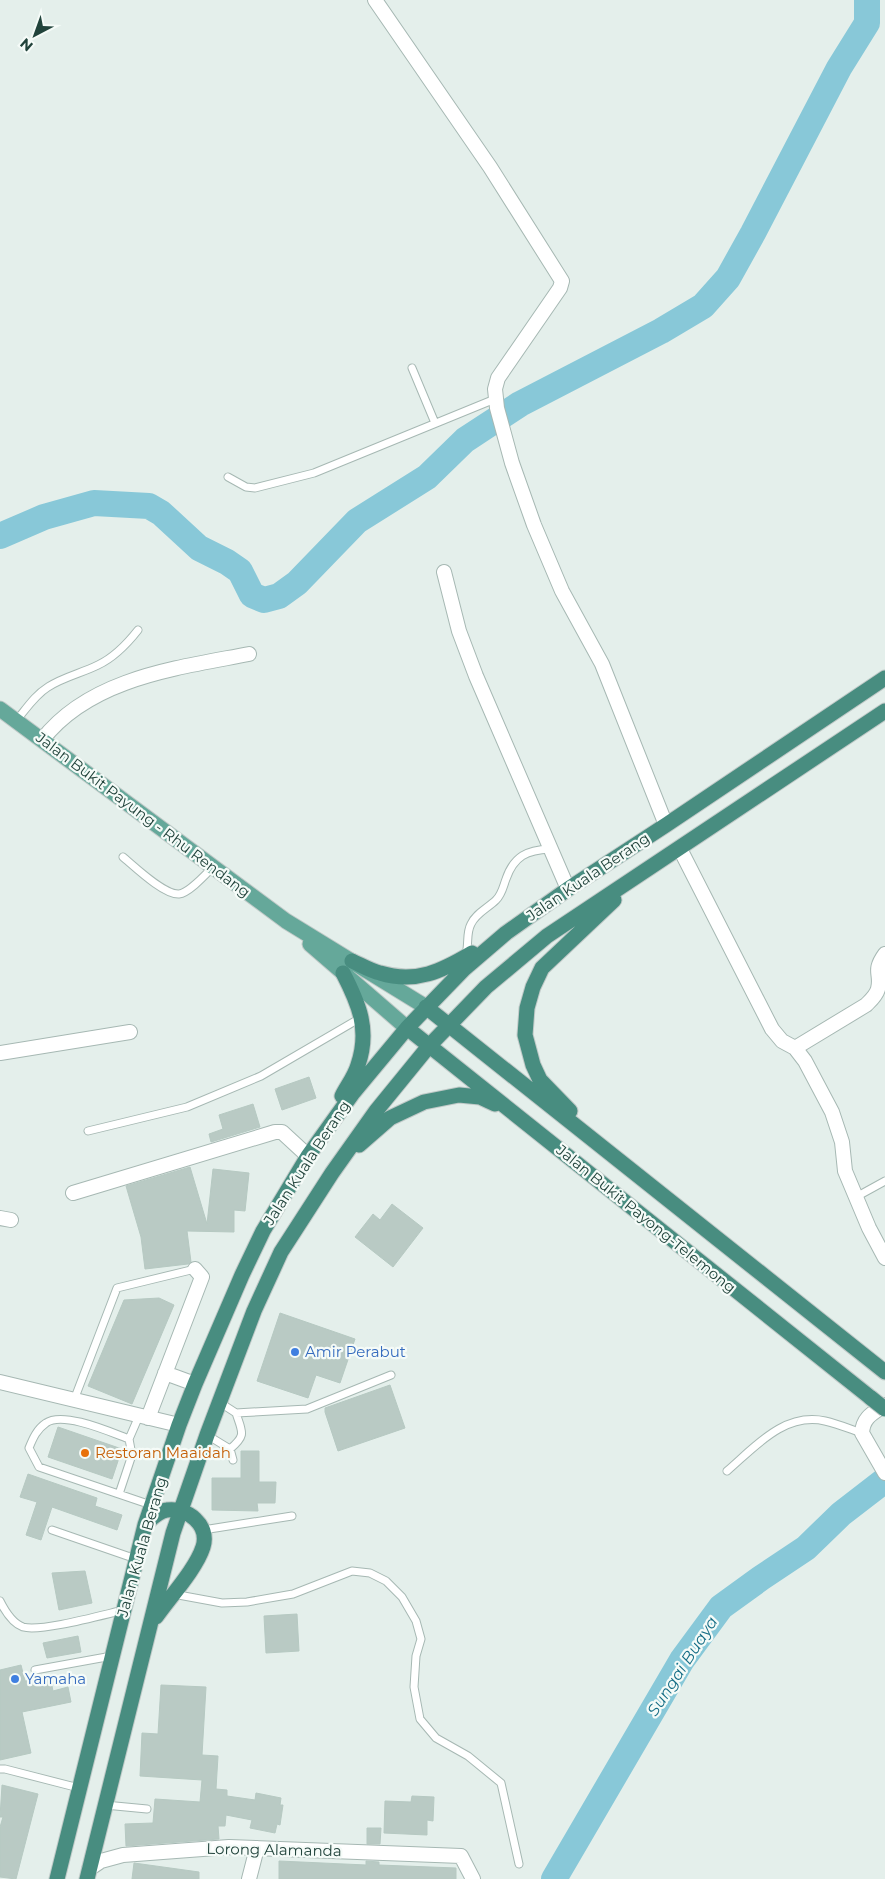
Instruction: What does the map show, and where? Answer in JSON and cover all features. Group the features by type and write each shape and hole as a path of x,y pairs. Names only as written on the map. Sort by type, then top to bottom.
{"highway":[{"name":"Jalan Kuala Berang","path":"57,1879 145,1525 179,1425 242,1275 263,1231 308,1156 353,1093 407,1028 464,969 506,933 568,889 885,678"},
{"name":"Jalan Kuala Berang","path":"88,1874 173,1533 207,1435 254,1311 281,1252 332,1173 376,1111 448,1025 486,987 547,936 885,711"},
{"path":"650,867 542,968 533,987 527,1008 525,1035 533,1065 540,1080 561,1103 658,1192"},
{"path":"308,1156 358,1066 364,1041 362,1017 347,967 399,977 422,976 444,970 506,933"},
{"name":"Jalan Bukit Payong-Telemong","path":"426,1007 885,1372"},
{"name":"Jalan Bukit Payong-Telemong","path":"407,1028 885,1409"},
{"path":"332,1173 390,1118 424,1102 459,1095 480,1098 512,1112"},
{"path":"145,1525 154,1516 165,1510 181,1510 194,1516 203,1530 204,1544 199,1557 151,1623"}],"main road":[{"name":"Jalan Bukit Payung - Rhu Rendang","path":"0,709 347,967"},
{"path":"347,967 426,1007"},
{"path":"347,967 407,1028"}],"street":[{"path":"376,0 484,159 562,281 560,288 498,378 495,389 496,403 505,439 534,526 562,591 602,664 666,825"},
{"path":"444,572 459,631 476,676 568,889"},
{"path":"42,740 54,724 67,713 91,698 109,690 167,670 249,654"},
{"path":"680,849 772,1030 782,1041 795,1048 806,1061 832,1112 842,1142 845,1171 868,1228 885,1258"},
{"path":"795,1048 866,1004 875,996 879,988 877,967 885,954"},
{"path":"0,1053 130,1032"},
{"path":"73,1193 274,1132 282,1132 308,1156"},
{"path":"144,1417 165,1373 202,1277 195,1269"},
{"path":"165,1373 195,1384"},
{"path":"0,1382 179,1425"},
{"path":"885,1405 866,1419 862,1425 862,1433 885,1473"},
{"name":"Lorong Alamanda","path":"88,1874 100,1861 123,1856 229,1847 462,1856 473,1879"},
{"path":"249,1879 256,1848"}],"lane":[{"path":"412,368 435,423"},
{"path":"228,477 246,487 255,488 314,473 435,423 496,403"},
{"path":"16,721 32,700 48,687 113,657 138,630"},
{"path":"466,957 470,924 475,917 502,893 508,873 521,856 529,851 550,849"},
{"path":"123,857 168,891 179,894 188,890 213,868"},
{"path":"88,1131 187,1107 260,1076 362,1017"},
{"path":"856,1197 885,1181"},
{"path":"74,1400 117,1288 195,1269"},
{"path":"219,1402 236,1413 307,1409 391,1376"},
{"path":"230,1449 240,1440 242,1431 236,1413"},
{"path":"119,1494 132,1455 129,1438 144,1417"},
{"path":"129,1438 70,1419 47,1422 34,1436 29,1448 39,1467 152,1505"},
{"path":"727,1471 766,1437 793,1422 805,1419 826,1421 862,1433"},
{"path":"207,1435 230,1449 233,1460"},
{"path":"203,1530 292,1516"},
{"path":"52,1530 137,1559"},
{"path":"172,1594 222,1603 247,1602 292,1594 352,1571 370,1573 386,1581 402,1597 416,1621 421,1639 416,1656 414,1687 420,1719 436,1738 468,1756 501,1783 519,1864"},
{"path":"0,1601 7,1615 22,1626 39,1628 124,1610"},
{"path":"35,1670 112,1656"},
{"path":"0,1769 5,1768 80,1788"},
{"path":"105,1805 147,1809"}],"building":[{"path":"309,1077 316,1098 282,1110 275,1089"},
{"path":"253,1104 260,1127 211,1142 209,1134 223,1129 219,1115"},
{"path":"190,1167 207,1224 213,1169 249,1173 245,1211 234,1210 234,1232 187,1231 191,1262 188,1264 145,1269 141,1237 126,1186"},
{"path":"392,1204 423,1228 393,1267 355,1237 373,1214 380,1220"},
{"path":"159,1298 174,1305 132,1404 88,1386 124,1300"},
{"name":"Amir Perabut","path":"280,1313 355,1339 340,1383 316,1375 308,1398 257,1381"},
{"path":"390,1385 405,1428 338,1451 325,1408"},
{"name":"Restoran Maaidah","path":"58,1427 122,1449 112,1479 48,1457"},
{"path":"241,1451 259,1451 259,1482 276,1482 275,1503 257,1503 258,1511 212,1510 212,1478 241,1478"},
{"path":"28,1474 97,1498 95,1506 122,1515 117,1530 52,1507 41,1540 26,1535 37,1502 20,1497"},
{"path":"85,1571 92,1603 59,1610 52,1573"},
{"path":"297,1614 299,1651 266,1653 264,1616"},
{"path":"78,1636 81,1652 47,1658 43,1643"},
{"path":"21,1665 25,1681 50,1676 53,1691 68,1687 71,1702 22,1712 31,1753 0,1760 0,1670"},
{"path":"161,1685 206,1687 202,1755 218,1756 216,1789 227,1790 227,1796 255,1800 256,1793 281,1798 280,1805 283,1805 280,1825 277,1824 275,1833 250,1828 252,1820 226,1815 225,1826 218,1826 219,1839 126,1846 125,1824 153,1823 155,1799 200,1802 202,1780 140,1776 142,1733 158,1734"},
{"path":"2,1785 38,1794 16,1879 0,1877 0,1827 3,1817 0,1817"},
{"path":"412,1796 434,1797 433,1821 427,1820 427,1835 384,1833 385,1801 411,1802"},
{"path":"367,1828 381,1828 380,1844 367,1844"},
{"path":"279,1861 366,1865 366,1861 379,1862 379,1865 456,1868 456,1879 279,1879"},
{"path":"134,1863 199,1872 199,1879 132,1879"}],"waterway":[{"path":"0,536 44,517 94,503 149,506 161,513 199,548 240,571 252,595 264,600 279,596 297,583 357,521 427,477 465,440 520,404 661,331 703,306 728,278 839,68 867,23 867,0"},
{"name":"Sungai Buaya","path":"554,1879 682,1660 721,1607 806,1548 841,1514 885,1480"}],"place":[{"name":"Amir Perabut","path":"295,1352"},
{"name":"Restoran Maaidah","path":"85,1453"},
{"name":"Yamaha","path":"15,1679"}]}
